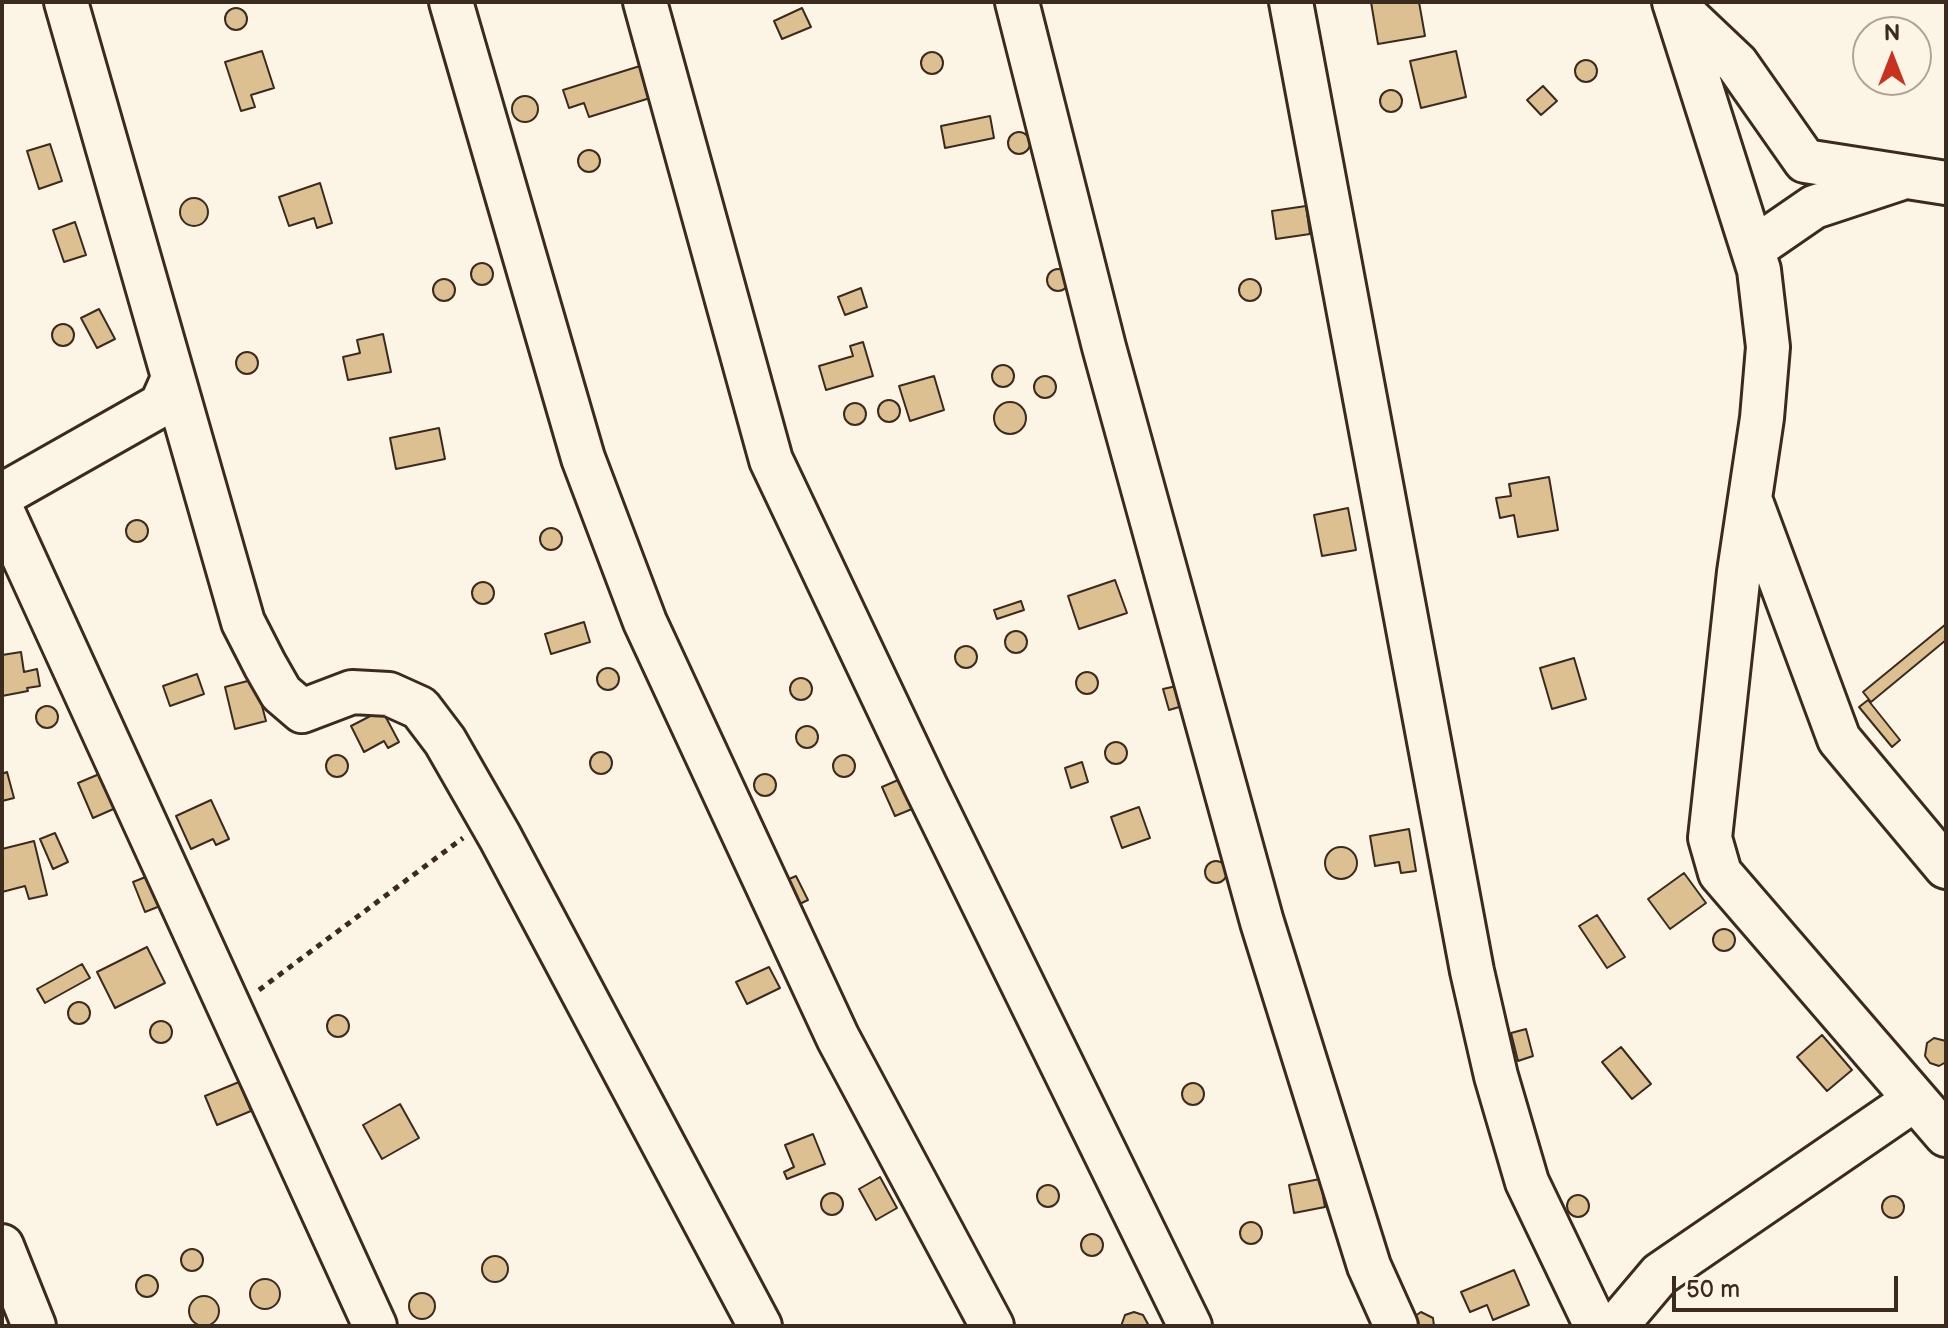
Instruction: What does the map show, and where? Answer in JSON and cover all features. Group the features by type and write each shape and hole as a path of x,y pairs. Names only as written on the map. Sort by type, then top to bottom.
{"street":[{"path":"66,2 243,622 281,693 302,711 352,692 389,694 420,708 445,741 490,818 760,1326"},
{"path":"451,2 583,458 645,622 838,1038 992,1326"},
{"path":"645,2 771,460 925,785 1190,1326"},
{"path":"1017,2 1104,347 1262,922 1369,1266 1396,1326"},
{"path":"1291,2 1479,1001 1496,1076 1527,1182 1596,1326"},
{"path":"1678,3 1737,64 1805,161 1946,183"},
{"path":"1678,3 1759,270 1768,347 1762,418 1739,572 1710,838 1720,873 1946,1135"},
{"path":"1753,249 1814,207 1946,164"},
{"path":"2,495 161,405 173,378"},
{"path":"1750,499 1839,739 1946,867"},
{"path":"2,510 375,1326"},
{"path":"1616,1326 1660,1274 1914,1100"},
{"path":"2,1246 34,1326"}],"path":[{"path":"231,1011 490,818"}],"building":[{"path":"1371,2 1419,2 1425,36 1378,44"},
{"path":"236,8 244,11 247,19 244,27 236,30 228,27 225,19 228,11"},
{"path":"802,8 811,27 782,39 774,21"},
{"path":"262,51 274,88 251,95 255,107 241,111 225,62"},
{"path":"1456,51 1466,97 1421,108 1410,61"},
{"path":"932,52 940,55 943,63 940,71 932,74 924,71 921,63 924,55"},
{"path":"1586,60 1594,63 1597,71 1594,79 1586,82 1578,79 1575,71 1578,63"},
{"path":"640,66 650,98 589,117 584,103 569,108 563,90"},
{"path":"1543,86 1557,101 1541,115 1527,100"},
{"path":"1391,90 1399,93 1402,101 1399,109 1391,112 1383,109 1380,101 1383,93"},
{"path":"525,96 535,99 538,109 535,119 525,122 515,119 512,109 515,99"},
{"path":"990,116 994,138 945,148 941,126"},
{"path":"1019,132 1027,135 1030,143 1027,151 1019,154 1011,151 1008,143 1011,135"},
{"path":"50,144 62,181 39,189 27,151"},
{"path":"585,150 593,150 600,161 593,172 585,172 578,165 578,157"},
{"path":"320,183 332,223 317,228 314,218 289,226 279,197"},
{"path":"194,198 204,202 208,212 204,222 194,226 184,222 180,212 184,202"},
{"path":"1306,206 1310,234 1276,239 1272,211"},
{"path":"75,222 86,255 64,262 53,230"},
{"path":"478,263 486,263 493,274 486,285 478,285 471,278 471,270"},
{"path":"1058,269 1066,272 1069,280 1066,288 1058,291 1050,288 1047,280 1050,272"},
{"path":"440,279 448,279 455,290 448,301 440,301 433,294 433,286"},
{"path":"1250,279 1258,282 1261,290 1258,298 1250,301 1242,298 1239,290 1242,282"},
{"path":"861,288 867,307 845,315 838,297"},
{"path":"99,309 115,339 97,348 81,318"},
{"path":"59,324 67,324 74,335 67,346 59,346 52,339 52,331"},
{"path":"383,334 391,372 348,380 343,357 360,353 357,340"},
{"path":"863,342 873,376 826,390 819,366 853,356 850,346"},
{"path":"243,352 251,352 258,363 251,374 243,374 236,367 236,359"},
{"path":"1003,365 1011,368 1014,376 1011,384 1003,387 995,384 992,376 995,368"},
{"path":"934,376 944,410 910,421 899,386"},
{"path":"1045,376 1053,379 1056,387 1053,395 1045,398 1037,395 1034,387 1037,379"},
{"path":"889,400 897,403 900,411 897,419 889,422 881,419 878,411 881,403"},
{"path":"1010,402 1021,407 1026,418 1021,429 1010,434 999,429 994,418 999,407"},
{"path":"855,403 863,406 866,414 863,422 855,425 847,422 844,414 847,406"},
{"path":"439,428 445,459 396,469 390,438"},
{"path":"1549,477 1558,530 1518,537 1514,515 1500,518 1496,498 1511,496 1509,484"},
{"path":"1348,508 1356,550 1322,556 1314,515"},
{"path":"133,520 141,520 148,531 141,542 133,542 126,535 126,527"},
{"path":"547,528 555,528 562,539 555,550 547,550 540,543 540,535"},
{"path":"1115,580 1127,613 1079,629 1068,596"},
{"path":"479,582 487,582 494,593 487,604 479,604 472,597 472,589"},
{"path":"1021,601 1024,610 997,619 994,610"},
{"path":"584,622 590,642 551,654 545,634"},
{"path":"1946,624 1946,640 1871,702 1863,692"},
{"path":"1016,631 1024,634 1027,642 1024,650 1016,653 1008,650 1005,642 1008,634"},
{"path":"966,646 974,649 977,657 974,665 966,668 958,665 955,657 958,649"},
{"path":"21,652 24,672 37,669 40,686 2,696 2,655"},
{"path":"1574,658 1586,699 1552,709 1540,668"},
{"path":"608,668 616,671 619,679 616,687 608,690 600,687 597,679 600,671"},
{"path":"1087,672 1095,675 1098,683 1095,691 1087,694 1079,691 1076,683 1079,675"},
{"path":"197,674 204,694 170,706 163,686"},
{"path":"801,678 809,681 812,689 809,697 801,700 793,697 790,689 793,681"},
{"path":"255,679 266,721 235,729 225,687"},
{"path":"1181,685 1186,705 1169,710 1163,689"},
{"path":"1868,700 1900,740 1892,747 1859,707"},
{"path":"43,706 51,706 58,717 51,728 43,728 36,721 36,713"},
{"path":"382,710 399,742 388,748 384,741 364,752 351,726"},
{"path":"807,726 815,729 818,737 815,745 807,748 799,745 796,737 799,729"},
{"path":"1116,742 1124,745 1127,753 1124,761 1116,764 1108,761 1105,753 1108,745"},
{"path":"597,752 605,752 612,763 605,774 597,774 590,767 590,759"},
{"path":"337,755 345,758 348,766 345,774 337,777 329,774 326,766 329,758"},
{"path":"844,755 852,758 855,766 852,774 844,777 836,774 833,766 836,758"},
{"path":"1082,762 1088,782 1071,788 1065,768"},
{"path":"7,772 14,798 2,801 2,774"},
{"path":"104,772 118,807 93,818 78,783"},
{"path":"765,774 773,777 776,785 773,793 765,796 757,793 754,785 757,777"},
{"path":"898,780 912,809 895,816 882,787"},
{"path":"211,800 229,839 216,845 213,839 191,849 176,816"},
{"path":"1139,807 1150,838 1122,848 1111,817"},
{"path":"1409,829 1416,871 1401,873 1399,862 1375,866 1370,836"},
{"path":"55,833 68,862 53,869 40,839"},
{"path":"34,841 47,895 29,899 25,886 2,892 2,849"},
{"path":"1341,847 1353,851 1357,863 1353,875 1341,879 1329,875 1325,863 1329,851"},
{"path":"1216,861 1224,864 1227,872 1224,880 1216,883 1208,880 1205,872 1208,864"},
{"path":"1684,873 1706,903 1670,929 1648,899"},
{"path":"148,876 160,906 145,912 133,882"},
{"path":"796,876 808,900 791,908 780,883"},
{"path":"1597,915 1625,957 1607,968 1579,926"},
{"path":"1724,929 1732,932 1735,940 1732,948 1724,951 1716,948 1713,940 1716,932"},
{"path":"147,947 165,983 115,1008 97,972"},
{"path":"82,964 90,978 45,1003 37,989"},
{"path":"769,967 780,988 747,1004 736,982"},
{"path":"75,1002 83,1002 90,1013 83,1024 75,1024 68,1017 68,1009"},
{"path":"338,1015 346,1018 349,1026 346,1034 338,1037 330,1034 327,1026 330,1018"},
{"path":"157,1021 165,1021 172,1032 165,1043 157,1043 150,1036 150,1028"},
{"path":"1526,1029 1533,1056 1518,1061 1511,1033"},
{"path":"1822,1035 1852,1070 1827,1091 1797,1057"},
{"path":"1934,1038 1946,1041 1946,1062 1939,1066 1930,1063 1925,1056 1927,1043"},
{"path":"1621,1047 1651,1084 1632,1099 1602,1062"},
{"path":"239,1082 251,1111 217,1125 205,1096"},
{"path":"1193,1083 1201,1086 1204,1094 1201,1102 1193,1105 1185,1102 1182,1094 1185,1086"},
{"path":"400,1104 419,1138 382,1159 363,1125"},
{"path":"813,1134 825,1164 787,1179 784,1172 794,1167 785,1145"},
{"path":"880,1177 897,1208 876,1220 859,1189"},
{"path":"1320,1179 1325,1207 1294,1213 1289,1185"},
{"path":"1048,1185 1056,1188 1059,1196 1056,1204 1048,1207 1040,1204 1037,1196 1040,1188"},
{"path":"828,1193 836,1193 843,1204 836,1215 828,1215 821,1208 821,1200"},
{"path":"1578,1195 1586,1198 1589,1206 1586,1214 1578,1217 1570,1214 1567,1206 1570,1198"},
{"path":"1893,1196 1901,1199 1904,1207 1901,1215 1893,1218 1885,1215 1882,1207 1885,1199"},
{"path":"1251,1222 1259,1225 1262,1233 1259,1241 1251,1244 1243,1241 1240,1233 1243,1225"},
{"path":"1092,1234 1100,1237 1103,1245 1100,1253 1092,1256 1084,1253 1081,1245 1084,1237"},
{"path":"192,1249 200,1252 203,1260 200,1268 192,1271 184,1268 181,1260 184,1252"},
{"path":"495,1256 504,1260 508,1269 504,1278 495,1282 486,1278 482,1269 486,1260"},
{"path":"1514,1270 1529,1305 1493,1320 1487,1305 1470,1312 1461,1292"},
{"path":"147,1275 155,1278 158,1286 155,1294 147,1297 139,1294 136,1286 139,1278"},
{"path":"265,1279 276,1283 280,1294 276,1305 265,1309 254,1305 250,1294 254,1283"},
{"path":"422,1293 432,1296 435,1306 432,1316 422,1319 412,1316 409,1306 412,1296"},
{"path":"204,1296 215,1300 219,1311 215,1322 204,1326 193,1322 189,1311 193,1300"},
{"path":"1134,1312 1143,1315 1149,1326 1121,1326 1125,1315"},
{"path":"1421,1312 1433,1318 1434,1326 1413,1326 1415,1316"}]}
